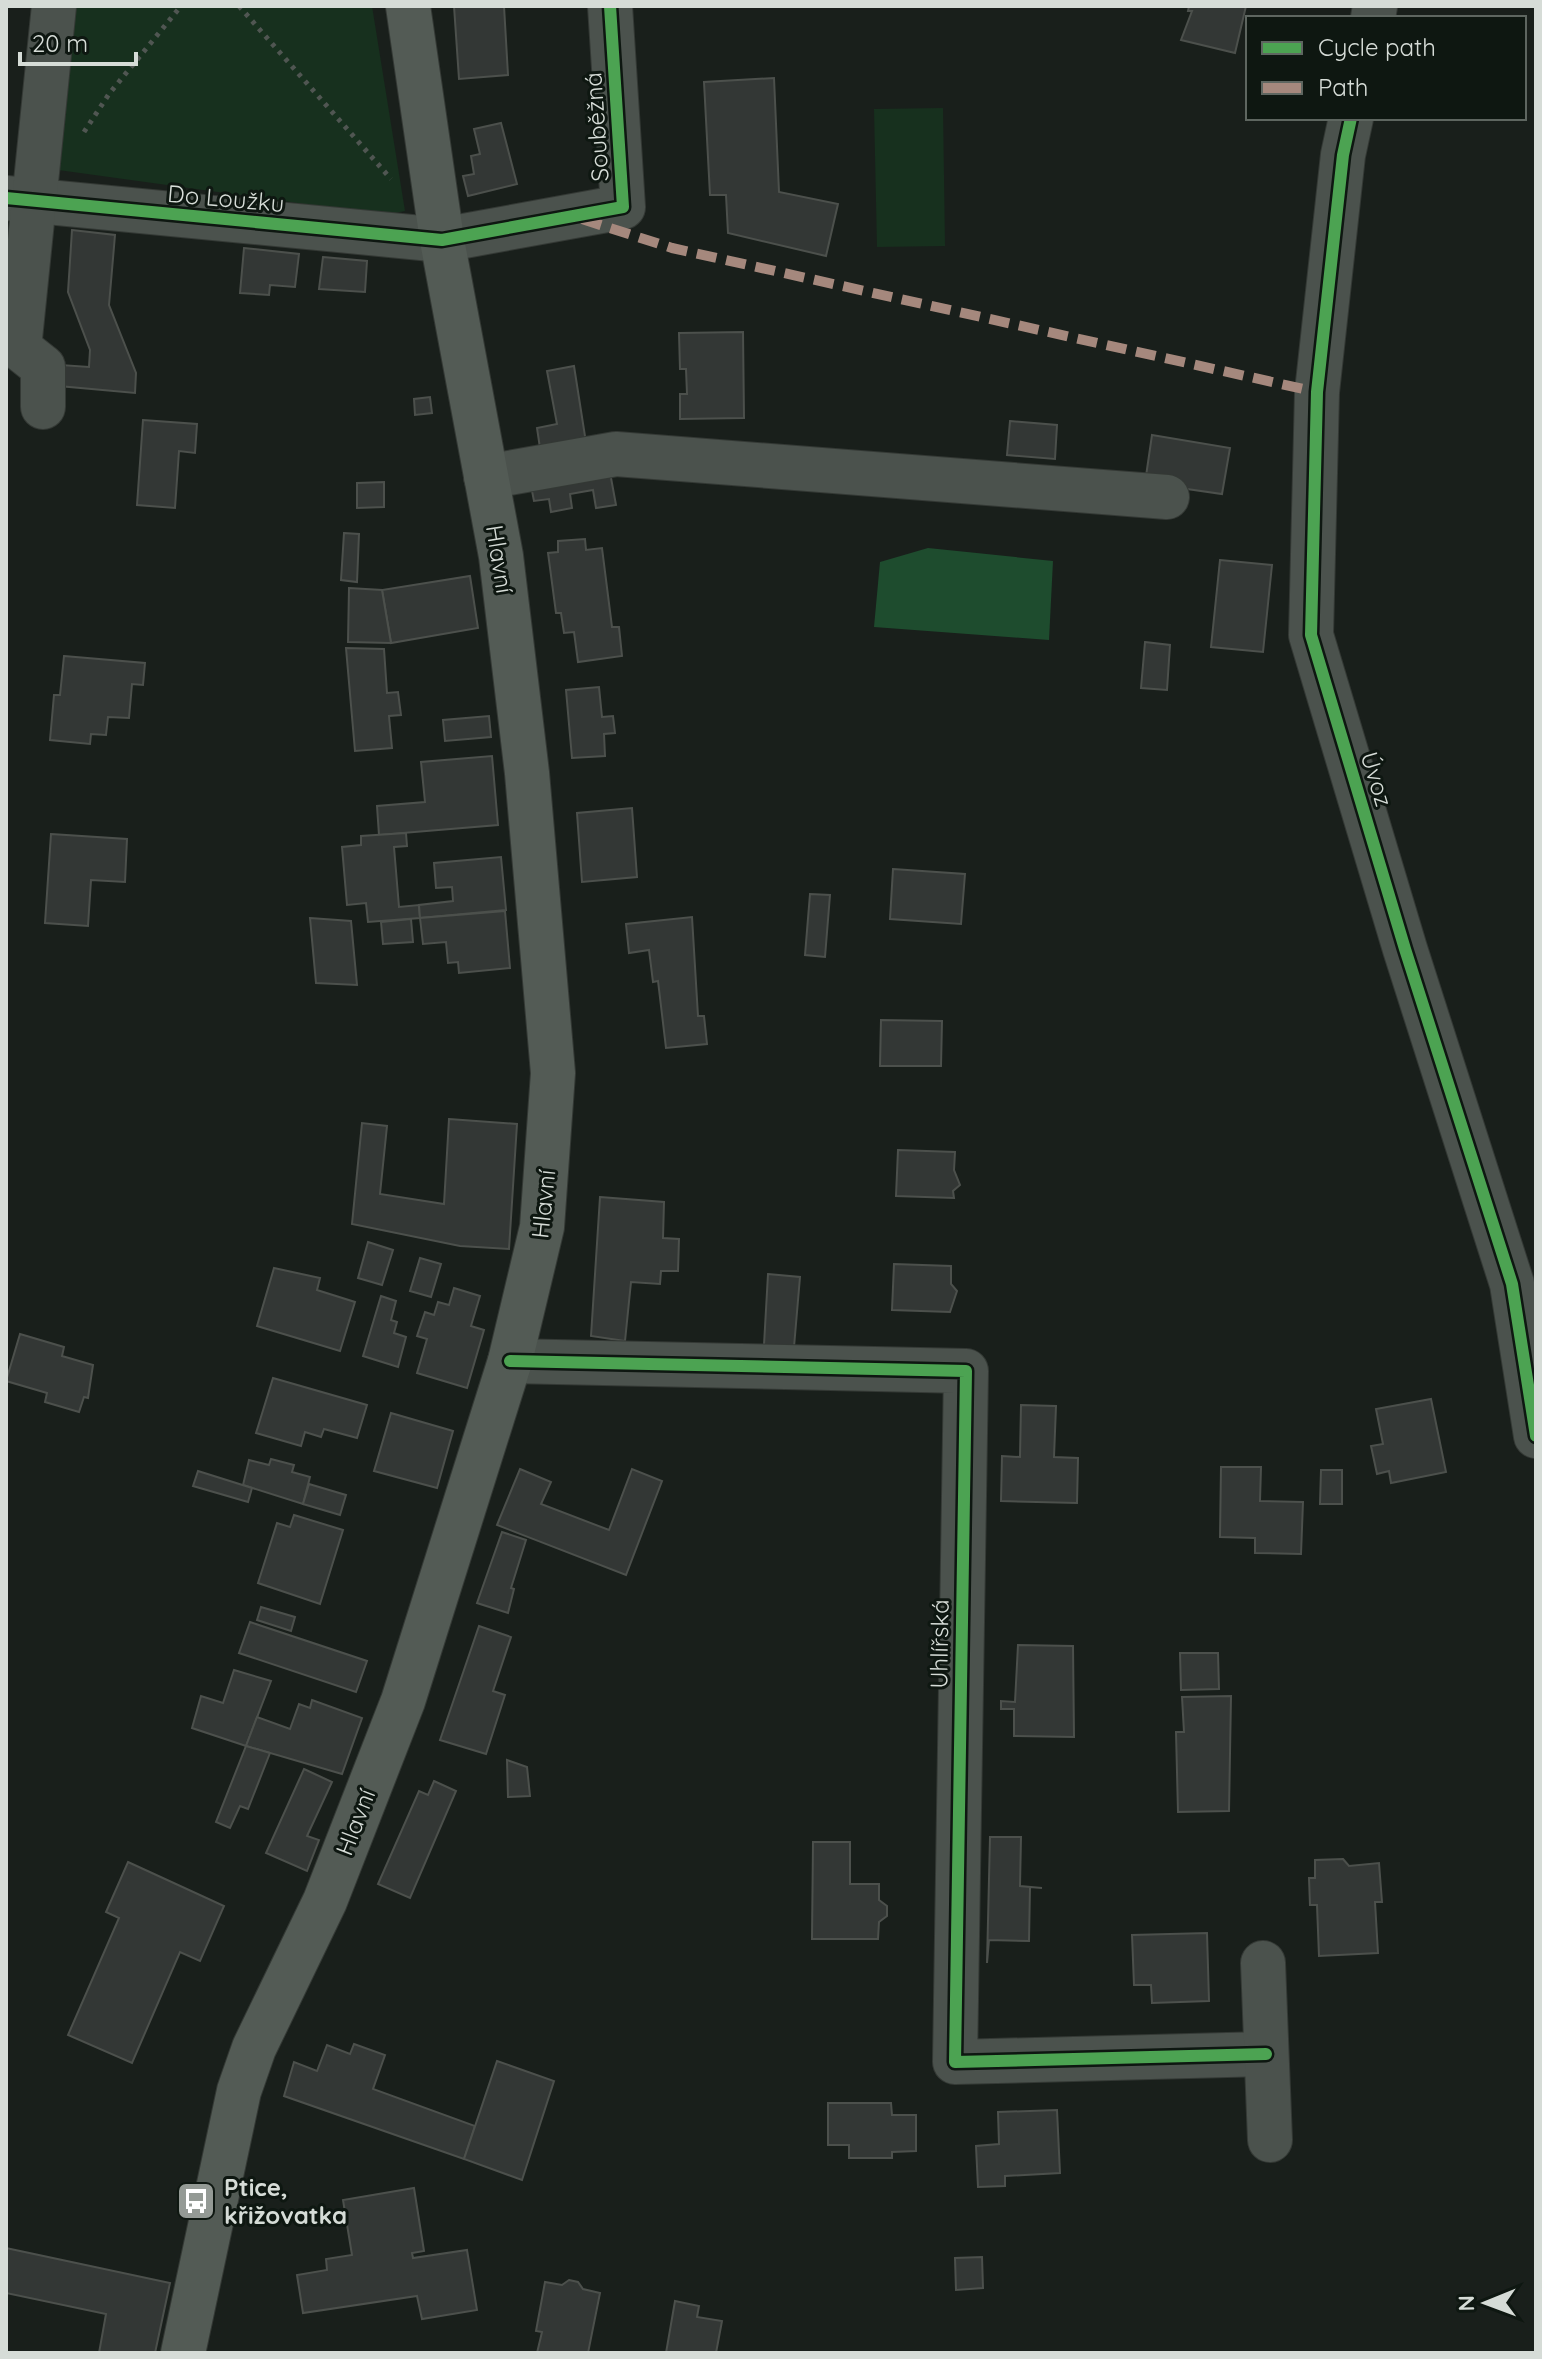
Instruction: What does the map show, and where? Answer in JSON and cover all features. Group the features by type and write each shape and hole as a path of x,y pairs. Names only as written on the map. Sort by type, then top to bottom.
{"main road":[{"name":"Hlavní","path":"183,2353 239,2091 254,2048 325,1901 403,1701 510,1361 542,1227 553,1073 527,773 501,556 486,477 429,239 408,6"}],"street":[{"path":"43,407 43,367 19,348 21,200 54,6"},
{"name":"Souběžná","path":"429,239 623,207 610,6"},
{"name":"Úvoz","path":"1351,120 1343,155 1317,392 1311,635 1405,949 1512,1284 1536,1436"},
{"name":"Do Loužku","path":"21,200 429,239"},
{"path":"486,477 616,454 1167,497"},
{"name":"Uhlířská","path":"510,1361 966,1371 955,2062 1266,2054"},
{"path":"1263,1963 1270,2140"}],"path":[{"path":"77,142 109,94 181,6"},
{"path":"239,6 410,201 429,239"}],"shaded area":[{"path":"67,6 372,6 405,211 385,215 51,169"},
{"path":"943,108 945,246 877,247 874,109"},
{"path":"928,548 1053,561 1049,640 874,627 880,562"}],"building":[{"path":"454,6 504,6 508,75 459,79"},
{"path":"1189,6 1246,6 1235,53 1181,40 1192,11 1188,11"},
{"path":"774,78 779,192 838,204 826,256 728,233 726,195 710,195 704,82"},
{"path":"501,123 517,184 468,196 463,176 474,174 471,156 480,154 474,129"},
{"path":"72,230 115,235 109,305 136,373 135,393 59,386 61,365 89,367 90,350 68,292"},
{"path":"244,248 299,254 295,287 270,285 269,295 240,293"},
{"path":"323,257 367,261 365,292 319,289"},
{"path":"743,332 744,418 680,419 680,394 687,394 686,369 680,369 679,333"},
{"path":"574,366 587,449 541,455 537,428 557,424 547,371"},
{"path":"430,397 432,413 415,415 414,399"},
{"path":"143,420 197,424 195,453 179,451 175,508 137,505"},
{"path":"1010,421 1057,425 1055,459 1007,455"},
{"path":"1152,435 1230,448 1222,494 1145,483"},
{"path":"609,467 616,505 596,508 593,490 570,494 572,508 551,512 549,499 534,501 530,481"},
{"path":"384,482 384,507 357,508 357,483"},
{"path":"344,533 359,534 357,582 341,580"},
{"path":"585,539 586,550 602,548 612,627 619,627 622,656 578,662 574,632 564,633 561,613 556,613 548,553 558,552 558,541"},
{"path":"1220,560 1272,565 1263,652 1211,647"},
{"path":"470,576 478,628 391,643 382,590"},
{"path":"349,588 382,590 391,643 348,642"},
{"path":"1145,642 1170,645 1167,690 1141,688"},
{"path":"346,648 384,649 387,693 398,692 401,715 389,716 392,748 355,751"},
{"path":"64,656 145,663 143,685 132,684 129,718 108,717 106,735 91,734 90,744 50,740 54,695 60,695"},
{"path":"599,687 602,717 613,716 615,733 604,734 605,756 572,758 566,690"},
{"path":"489,716 491,737 445,741 443,720"},
{"path":"492,756 498,825 379,835 377,806 425,802 421,762"},
{"path":"632,808 637,877 582,882 577,813"},
{"path":"406,833 407,846 394,847 399,907 419,905 420,918 368,922 366,903 347,905 342,847 361,845 361,836"},
{"path":"51,834 127,839 125,882 91,880 88,926 45,923"},
{"path":"501,857 506,910 420,918 419,905 453,901 452,887 436,888 434,863"},
{"path":"893,869 965,874 961,924 890,919"},
{"path":"810,894 830,895 825,957 805,955"},
{"path":"505,911 510,968 459,973 458,962 448,963 446,942 423,944 420,918"},
{"path":"692,917 698,1016 704,1016 707,1044 666,1048 658,981 653,982 649,950 629,953 626,924"},
{"path":"310,918 351,921 357,985 316,983"},
{"path":"411,919 413,942 383,944 381,922"},
{"path":"881,1020 942,1021 941,1066 880,1066"},
{"path":"449,1119 517,1124 509,1249 460,1246 352,1224 362,1123 387,1126 380,1194 444,1204"},
{"path":"898,1150 955,1152 954,1170 960,1185 953,1191 954,1198 896,1196"},
{"path":"600,1197 664,1202 663,1238 679,1239 678,1271 661,1271 660,1284 631,1282 625,1341 591,1336"},
{"path":"368,1242 393,1250 382,1285 358,1278"},
{"path":"420,1258 441,1264 431,1297 410,1291"},
{"path":"894,1264 951,1266 951,1284 957,1291 950,1312 892,1310"},
{"path":"274,1268 320,1278 317,1290 355,1302 340,1351 257,1326"},
{"path":"768,1274 800,1277 794,1347 764,1345"},
{"path":"454,1288 480,1296 471,1326 484,1330 467,1388 417,1373 427,1339 417,1336 425,1312 434,1315 438,1302 449,1305"},
{"path":"381,1296 396,1301 391,1320 397,1322 394,1333 406,1337 398,1367 363,1356"},
{"path":"20,1334 64,1347 62,1356 93,1365 88,1398 84,1397 79,1412 45,1402 47,1393 6,1381"},
{"path":"273,1378 367,1405 357,1438 324,1429 321,1437 305,1432 301,1446 256,1433"},
{"path":"1431,1399 1446,1472 1391,1483 1389,1471 1377,1474 1371,1446 1383,1444 1376,1409"},
{"path":"1021,1405 1056,1406 1054,1457 1078,1458 1077,1503 1001,1501 1002,1456 1020,1457"},
{"path":"391,1413 453,1431 437,1488 374,1471"},
{"path":"271,1459 294,1465 292,1472 310,1477 303,1504 243,1485 249,1460 269,1465"},
{"path":"1221,1467 1261,1467 1260,1501 1303,1502 1301,1554 1255,1553 1255,1538 1220,1537"},
{"path":"520,1469 551,1482 541,1504 609,1530 632,1469 662,1481 626,1575 497,1525"},
{"path":"1321,1470 1342,1470 1342,1504 1320,1504"},
{"path":"198,1471 252,1488 248,1502 193,1486"},
{"path":"309,1484 346,1495 340,1515 303,1504"},
{"path":"294,1515 343,1530 320,1604 258,1583 277,1523 290,1527"},
{"path":"502,1532 526,1540 511,1588 514,1589 508,1613 477,1603"},
{"path":"261,1607 295,1617 291,1631 257,1620"},
{"path":"250,1622 367,1661 356,1692 239,1653"},
{"path":"479,1626 511,1637 493,1691 505,1695 486,1754 440,1740"},
{"path":"1018,1645 1073,1646 1074,1737 1014,1736 1014,1709 1001,1709 1001,1701 1015,1702"},
{"path":"1180,1653 1218,1653 1219,1689 1181,1690"},
{"path":"234,1670 271,1681 246,1746 192,1728 201,1696 223,1703"},
{"path":"1231,1696 1229,1811 1178,1812 1176,1732 1184,1732 1182,1697"},
{"path":"312,1700 362,1718 342,1774 246,1746 257,1717 290,1729 299,1704 310,1708"},
{"path":"246,1746 270,1753 248,1809 240,1806 230,1828 216,1822"},
{"path":"507,1760 527,1767 530,1796 508,1797"},
{"path":"304,1769 332,1782 307,1836 319,1840 307,1871 266,1853"},
{"path":"434,1781 456,1791 410,1898 378,1884 419,1791 428,1795"},
{"path":"990,1837 1021,1837 1020,1886 1042,1888 1030,1887 1029,1941 989,1940 987,1963"},
{"path":"813,1842 850,1842 850,1884 879,1884 879,1900 887,1906 887,1916 879,1922 878,1939 812,1939"},
{"path":"1343,1859 1349,1866 1379,1863 1382,1902 1375,1902 1378,1953 1319,1956 1317,1905 1310,1905 1309,1878 1315,1878 1315,1860"},
{"path":"128,1862 224,1906 200,1961 180,1952 132,2063 68,2035 119,1918 106,1912"},
{"path":"1207,1933 1209,2001 1152,2003 1151,1985 1134,1985 1132,1935"},
{"path":"354,2044 385,2055 373,2089 475,2126 464,2159 284,2096 294,2062 317,2071 327,2045 350,2054"},
{"path":"497,2061 554,2081 522,2180 464,2159"},
{"path":"828,2103 891,2103 892,2115 916,2115 916,2151 892,2152 892,2158 849,2158 849,2145 828,2145"},
{"path":"1057,2110 1060,2173 1005,2176 1005,2186 978,2187 976,2146 999,2144 998,2112"},
{"path":"414,2188 424,2251 412,2253 413,2258 467,2250 477,2310 422,2319 417,2296 303,2313 297,2275 327,2270 326,2259 352,2255 343,2200"},
{"path":"6,2248 170,2283 155,2353 99,2353 106,2314 6,2293"},
{"path":"982,2257 983,2288 956,2290 955,2258"},
{"path":"569,2280 578,2282 583,2289 600,2293 588,2353 537,2353 542,2332 536,2331 545,2282 562,2285"},
{"path":"675,2301 699,2306 697,2317 722,2321 716,2353 666,2353"}],"marked path":[{"path":"582,219 672,248 1317,392"}],"cycle path":[{"path":"6,198 442,240 623,207 610,6"},
{"path":"1351,120 1343,155 1317,392 1311,635 1405,949 1512,1284 1536,1436"},
{"path":"510,1361 966,1371 955,2062 1266,2054"}],"place":[{"name":"Ptice, křižovatka","path":"196,2201"}]}
